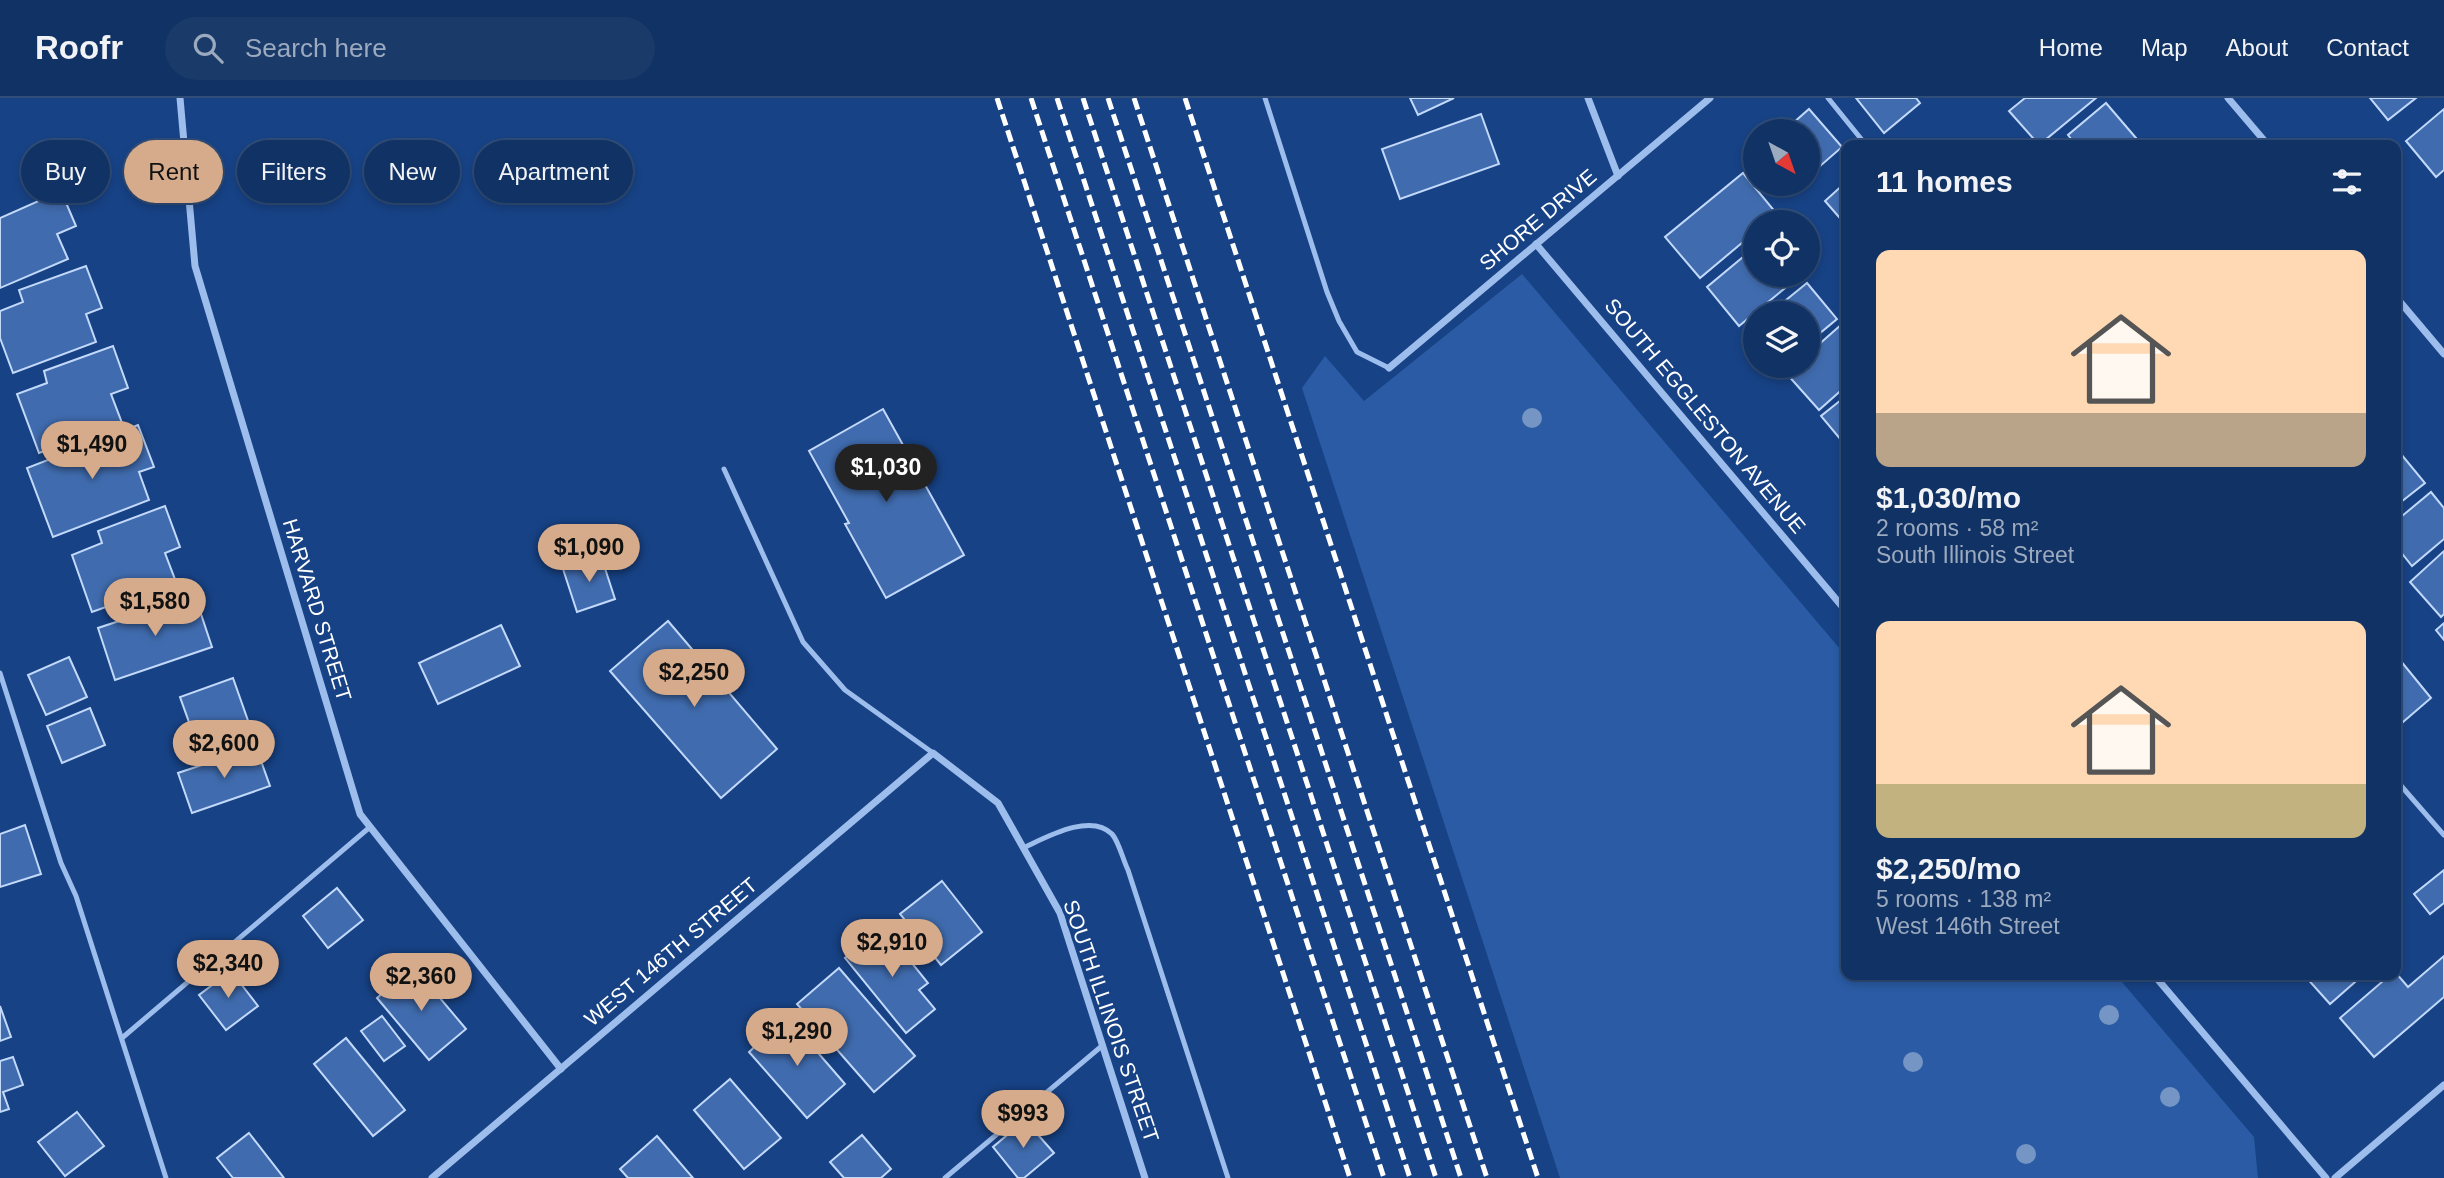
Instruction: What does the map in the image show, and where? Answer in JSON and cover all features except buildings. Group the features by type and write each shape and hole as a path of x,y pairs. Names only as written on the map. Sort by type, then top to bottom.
{"street":[{"name":"HARVARD STREET","path":"180,98 195,266 360,814 561,1069"},
{"path":"1588,98 1618,176"},
{"name":"SHORE DRIVE","path":"1388,368 1710,98"},
{"path":"2228,98 2264,140"},
{"name":"SOUTH EGGLESTON AVENUE","path":"1536,244 1841,605"},
{"path":"2401,303 2444,354"},
{"name":"SOUTH ILLINOIS STREET","path":"933,753 998,803 1060,913 1145,1178"},
{"name":"WEST 146TH STREET","path":"432,1178 933,753"},
{"path":"2158,980 2326,1178"},
{"path":"2334,1178 2444,1085"}],"lane":[{"path":"1265,98 1327,292 1339,321 1357,352 1388,368"},
{"path":"1828,98 1862,140"},
{"path":"724,469 803,642 845,690 933,753"},
{"path":"0,673 61,863 76,897 166,1178"},
{"path":"2401,786 2444,835"},
{"path":"1023,848 1068,828 1097,826 1112,835 1128,870 1228,1178"},
{"path":"122,1038 370,827"},
{"path":"945,1178 1103,1045"}],"shaded area":[{"path":"1522,274 1841,650 1841,980 2120,980 2254,1137 2258,1178 1560,1178 1302,388 1325,356 1364,401"}],"railway":[{"path":"997,98 1350,1178"},
{"path":"1031,98 1384,1178"},
{"path":"1057,98 1410,1178"},
{"path":"1083,98 1436,1178"},
{"path":"1108,98 1461,1178"},
{"path":"1134,98 1487,1178"},
{"path":"1185,98 1538,1178"}]}
